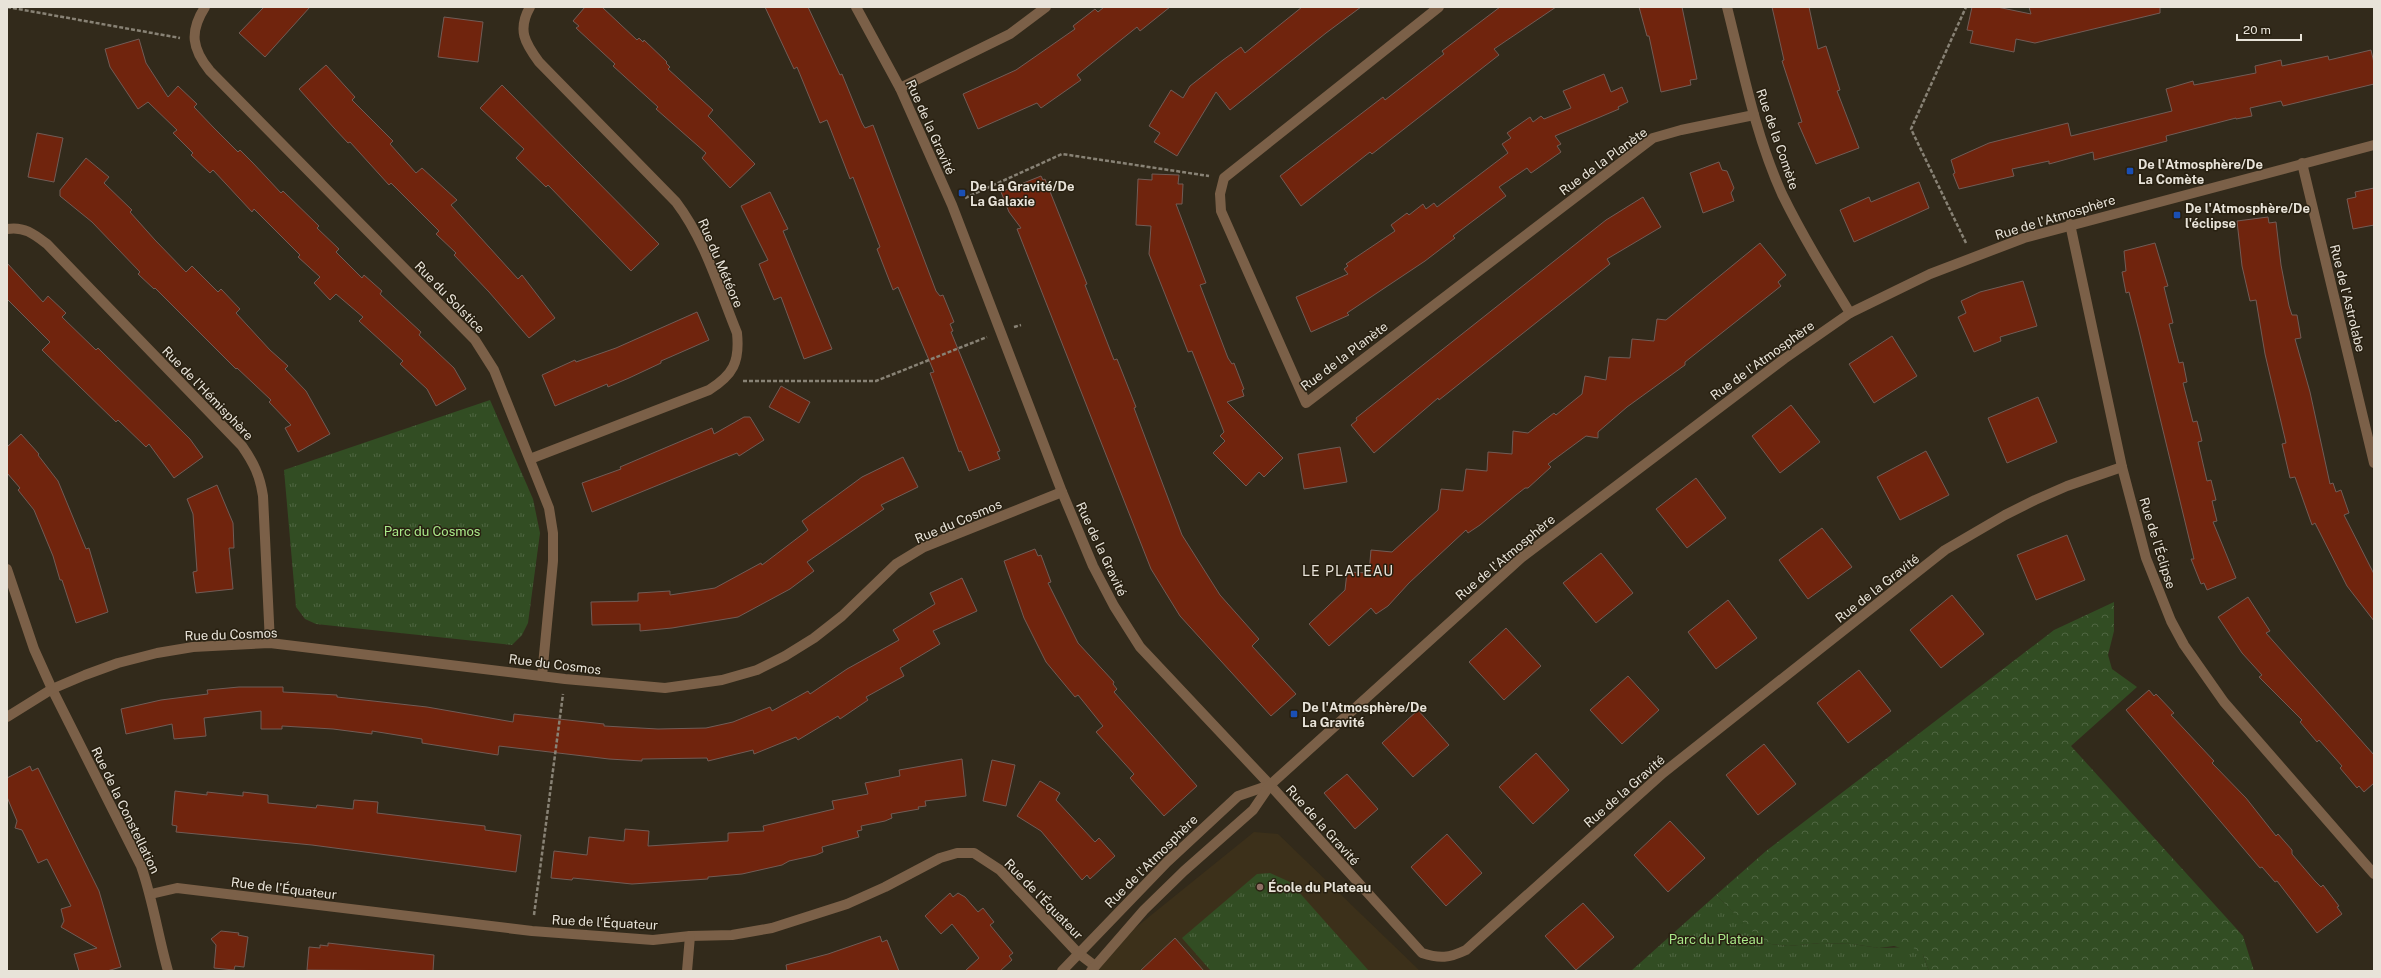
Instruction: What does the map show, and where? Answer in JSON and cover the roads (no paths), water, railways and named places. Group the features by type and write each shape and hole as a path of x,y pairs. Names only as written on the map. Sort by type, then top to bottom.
{"street":[{"name":"Rue du Solstice","path":"205,7 196,20 194,40 199,58 210,71 475,340 494,370 548,508 553,533 553,561 542,676"},
{"name":"Rue du Météore","path":"530,7 525,15 522,32 528,47 539,62 676,202 698,235 736,333 738,348 736,360 724,380 709,390 530,459"},
{"name":"Rue de la Gravité","path":"856,7 900,88 952,204 1062,492 1093,566 1114,606 1140,647 1270,785 1412,944 1422,953 1436,958 1450,958 1466,950 1663,773 1945,550 2005,514 2067,486 2122,467"},
{"path":"900,88 1010,34 1046,7"},
{"name":"Rue de la Planète","path":"1439,7 1224,178 1220,194 1221,211 1306,403 1653,138 1681,130 1754,115"},
{"name":"Rue de la Comète","path":"1727,7 1754,115 1782,193 1827,276 1850,313"},
{"name":"Rue de l'Atmosphère","path":"1093,969 1144,910 1179,876 1253,810 1270,785 1521,558 1656,454 1850,313 1886,293 1972,256 2024,238 2070,224 2374,145"},
{"name":"Rue de l'Astrolabe","path":"2302,163 2374,462"},
{"name":"Rue de l'Éclipse","path":"2070,224 2122,467 2146,558 2171,621 2184,645 2224,702 2374,874"},
{"name":"Rue de l'Hémisphère","path":"7,229 18,227 33,233 47,244 242,446 253,461 260,478 263,496 270,643"},
{"name":"Rue du Cosmos","path":"7,718 52,690 118,663 157,653 194,647 270,643 565,679 665,688 722,680 757,670 785,656 814,638 842,616 896,564 924,547 1062,492"},
{"path":"7,569 34,648 52,690"},
{"name":"Rue de la Constellation","path":"52,690 132,846 151,894 159,940 168,971"},
{"name":"Rue de l'Atmosphère","path":"1062,971 1168,862 1238,796 1270,785"},
{"name":"Rue de l'Équateur","path":"151,894 177,888 532,931 653,940 690,936 732,935 772,928 847,904 885,887 940,858 957,853 974,853 1000,870 1093,969"},
{"path":"687,971 690,936"}],"place":[{"name":"De l'Atmosphère/De La Comète","path":"2130,171"},
{"name":"De La Gravité/De La Galaxie","path":"962,193"},
{"name":"De l'Atmosphère/De l'éclipse","path":"2177,215"},
{"name":"De l'Atmosphère/De La Gravité","path":"1294,714"},
{"name":"École du Plateau","path":"1260,887"}],"district":[{"name":"LE PLATEAU","path":"1348,571"}],"park label":[{"name":"Parc du Cosmos","path":"432,531"},
{"name":"Parc du Plateau","path":"1716,939"}]}
